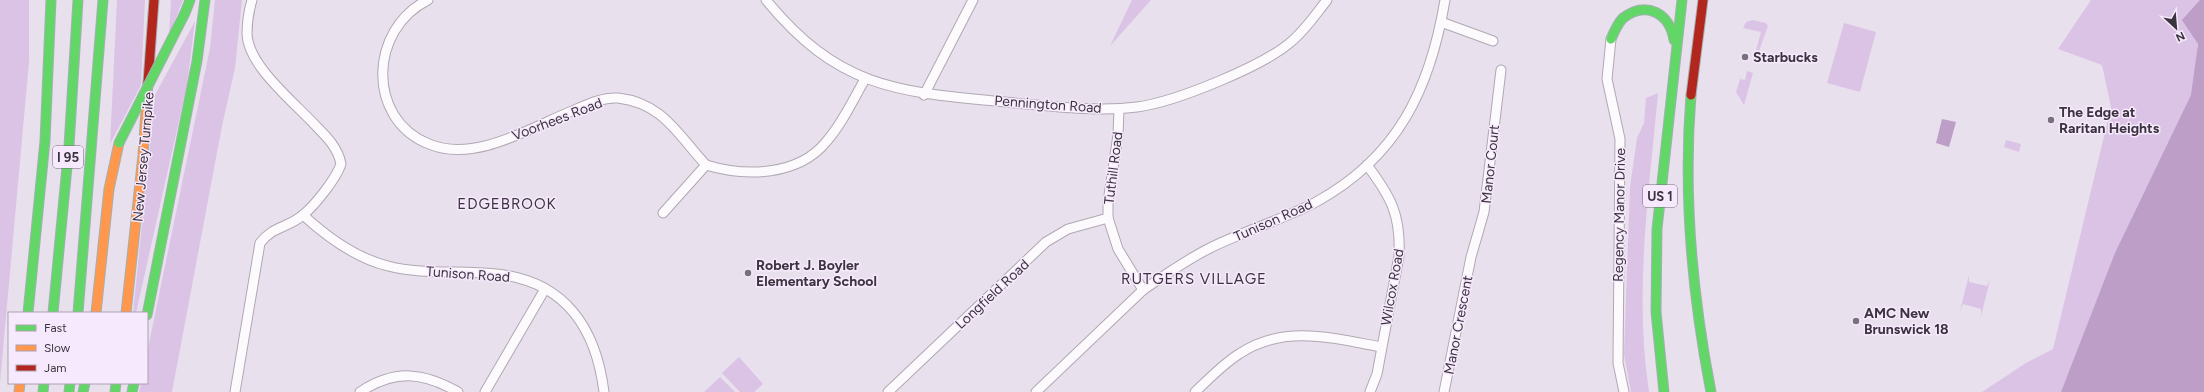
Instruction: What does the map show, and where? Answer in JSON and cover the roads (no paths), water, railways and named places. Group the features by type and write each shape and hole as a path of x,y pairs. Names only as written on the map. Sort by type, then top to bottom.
{"highway":[{"name":"I 95","path":"28,312 44,141 51,0"},
{"name":"I 95","path":"53,312 68,154 78,0"},
{"name":"I 95","path":"78,312 93,144 103,0"},
{"name":"New Jersey Turnpike","path":"126,312 143,155 154,0"},
{"path":"96,312 109,189 119,143 190,0"},
{"path":"148,312 197,61 206,0"},
{"name":"US 1","path":"1664,392 1656,312 1656,271 1661,181 1682,0"},
{"name":"US 1","path":"1703,0 1692,83 1688,169 1694,296 1711,392"},
{"path":"1611,39 1617,26 1632,10 1648,5 1654,6 1660,8 1669,19 1673,33 1675,55"},
{"path":"1611,39 1613,20 1621,8"}],"street":[{"path":"235,392 260,243 266,235 276,228 303,215 339,170 341,164 340,156 328,138 266,74 256,60 250,48 247,34 252,0"},
{"name":"Voorhees Road","path":"428,0 410,12 397,26 389,38 384,56 384,90 390,107 403,127 413,136 434,146 461,150 490,145 594,101 616,98 648,106 662,114 706,165"},
{"name":"Pennington Road","path":"766,0 784,22 815,50 865,79 924,95 1032,104 1119,109 1158,103 1254,66 1292,41 1327,0"},
{"path":"924,95 973,0"},
{"name":"Tunison Road","path":"1036,392 1143,290 1210,248 1316,202 1368,165 1386,144 1414,104 1424,81 1441,22 1445,0"},
{"path":"1441,22 1493,41"},
{"name":"Regency Manor Drive","path":"1611,39 1606,71 1620,140 1618,363 1624,392"},
{"name":"Manor Court","path":"1471,258 1484,212 1501,70"},
{"path":"663,213 706,165 758,172 773,170 803,162 815,153 837,129 865,79"},
{"name":"Tuthill Road","path":"1119,109 1118,135 1108,202 1108,218 1118,249 1143,290"},
{"name":"Wilcox Road","path":"1368,165 1392,201 1399,226 1399,256 1377,374 1370,392"},
{"name":"Tunison Road","path":"303,215 322,232 343,246 363,257 387,266 413,270 496,273 529,280 545,289 571,309 582,321 594,347 604,392"},
{"name":"Longfield Road","path":"888,392 1046,242 1068,229 1108,218"},
{"name":"Manor Crescent","path":"1444,392 1471,258"},
{"path":"485,392 545,289"},
{"path":"1195,392 1240,353 1258,344 1279,337 1317,335 1381,347"},
{"path":"360,392 384,380 399,376 414,376 441,383 458,392"}],"place":[{"name":"Starbucks","path":"1745,57"},
{"name":"The Edge at Raritan Heights","path":"2051,120"},
{"name":"Robert J. Boyler Elementary School","path":"748,273"},
{"name":"AMC New Brunswick 18","path":"1856,321"}],"district":[{"name":"EDGEBROOK","path":"507,204"},
{"name":"RUTGERS VILLAGE","path":"1194,279"}]}
